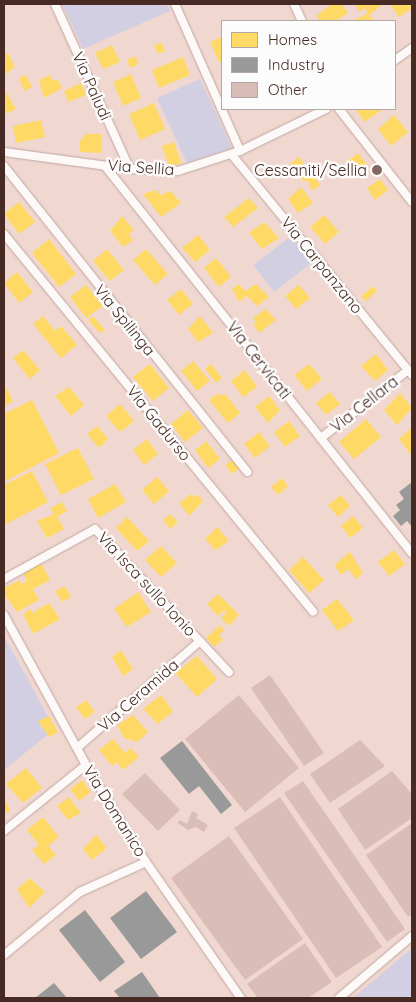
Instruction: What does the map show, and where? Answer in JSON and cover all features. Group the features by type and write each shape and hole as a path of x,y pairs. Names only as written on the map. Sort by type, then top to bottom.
{"street":[{"name":"Via Paludi","path":"55,4 130,169"},
{"path":"175,4 221,108"},
{"path":"294,4 302,20"},
{"path":"396,59 412,48"},
{"path":"222,110 240,151"},
{"name":"Via Sellia","path":"4,152 130,169 178,171 232,155 324,110"},
{"path":"340,110 412,202"},
{"name":"Via Carpanzano","path":"232,155 410,372"},
{"name":"Via Spilinga","path":"4,166 248,472"},
{"name":"Via Cervicati","path":"106,166 412,553"},
{"name":"Via Gadurso","path":"4,234 314,612"},
{"name":"Via Cellara","path":"321,438 410,372"},
{"name":"Via Isca sullo Ionio","path":"4,579 96,529 229,672"},
{"name":"Via Domanico","path":"4,615 86,765 146,862 240,998"},
{"name":"Via Ceramida","path":"76,748 200,641"},
{"path":"4,831 86,765"},
{"path":"4,955 80,892 146,862"},
{"path":"339,998 412,936"}],"shaded area":[{"path":"62,4 167,4 170,11 83,49"},
{"path":"200,79 232,148 187,163 157,98"},
{"path":"290,237 311,263 274,292 253,265"},
{"path":"4,636 55,729 4,770"},
{"path":"412,948 412,998 353,998"}],"building: Homes":[{"path":"332,4 341,4 348,13 338,20 319,20 316,16"},
{"path":"354,4 382,5 369,15 373,20 354,20 368,13 364,8 360,12"},
{"path":"412,4 412,8 399,17 390,5"},
{"path":"221,37 221,61 219,62 210,42"},
{"path":"161,42 165,51 158,54 154,46"},
{"path":"112,45 120,62 103,69 95,53"},
{"path":"8,53 15,67 4,75 4,55"},
{"path":"135,56 138,64 130,68 127,60"},
{"path":"183,57 190,75 159,88 152,70"},
{"path":"131,74 141,98 123,106 113,82"},
{"path":"26,75 32,87 24,91 19,78"},
{"path":"50,75 52,80 58,80 62,88 44,98 39,80"},
{"path":"81,83 86,95 68,102 64,91"},
{"path":"6,92 16,109 4,114 4,94"},
{"path":"154,103 165,129 140,140 129,114"},
{"path":"356,110 382,110 365,122"},
{"path":"394,115 408,132 391,146 378,129"},
{"path":"41,120 45,137 16,143 13,126"},
{"path":"86,134 101,134 101,153 80,152 80,141"},
{"path":"174,142 181,163 169,167 162,146"},
{"path":"358,153 367,165 355,175 345,163"},
{"path":"299,157 320,185 312,191 308,181 303,181 290,164"},
{"path":"380,179 388,190 375,200 367,188"},
{"path":"301,187 313,203 298,213 288,199"},
{"path":"156,190 160,195 171,191 181,203 161,217 143,194"},
{"path":"249,198 258,208 233,227 224,217"},
{"path":"19,202 35,222 19,234 4,214"},
{"path":"324,215 339,232 325,244 310,227"},
{"path":"122,216 134,230 129,234 133,240 123,247 110,231"},
{"path":"264,222 279,238 262,249 249,233"},
{"path":"198,235 210,250 195,262 182,248"},
{"path":"49,239 76,274 59,287 32,253"},
{"path":"107,249 124,270 110,281 93,261"},
{"path":"146,249 168,274 155,285 133,260"},
{"path":"216,258 231,277 219,287 204,268"},
{"path":"17,272 33,292 19,303 4,283"},
{"path":"239,284 245,291 256,284 269,297 257,306 247,296 239,302 232,289"},
{"path":"86,285 103,306 86,318 70,297"},
{"path":"299,285 310,298 296,309 285,296"},
{"path":"373,286 377,291 366,301 361,296"},
{"path":"181,289 193,304 179,315 167,300"},
{"path":"266,309 276,320 259,333 253,324 256,322 253,318"},
{"path":"43,316 55,331 61,326 77,345 61,358 33,324"},
{"path":"93,316 105,330 100,333 88,320"},
{"path":"200,316 213,333 198,342 188,329"},
{"path":"23,350 40,370 30,379 13,358"},
{"path":"376,354 388,370 375,381 361,366"},
{"path":"193,361 210,381 197,391 181,371"},
{"path":"150,364 169,388 153,401 133,377"},
{"path":"211,364 222,378 216,383 205,369"},
{"path":"309,364 322,379 307,391 294,375"},
{"path":"245,370 257,387 243,397 231,381"},
{"path":"4,383 13,401 4,406"},
{"path":"69,387 84,405 71,416 55,396"},
{"path":"330,392 340,404 326,415 316,403"},
{"path":"219,393 221,396 225,394 240,413 228,423 209,400"},
{"path":"400,393 412,408 397,425 384,410"},
{"path":"269,396 280,410 268,423 255,407"},
{"path":"32,400 59,453 4,482 4,414"},
{"path":"120,404 134,421 120,432 106,416"},
{"path":"188,410 203,428 185,442 171,424"},
{"path":"366,419 381,437 354,459 339,442"},
{"path":"289,421 300,436 285,447 274,432"},
{"path":"97,426 108,439 99,448 87,434"},
{"path":"412,428 412,456 399,439"},
{"path":"259,432 270,446 255,458 244,444"},
{"path":"147,439 158,454 144,465 133,450"},
{"path":"206,441 220,459 208,468 195,450"},
{"path":"78,448 94,479 61,495 45,464"},
{"path":"233,459 240,468 232,474 225,465"},
{"path":"32,471 48,502 4,525 4,485"},
{"path":"157,477 169,491 154,504 142,490"},
{"path":"282,478 288,486 278,495 271,487"},
{"path":"115,484 126,502 98,518 88,499"},
{"path":"191,494 194,497 197,494 203,501 189,516 179,503"},
{"path":"341,495 350,506 338,517 328,505"},
{"path":"62,502 67,511 57,517 64,529 47,538 37,521 54,514 50,508"},
{"path":"170,514 178,522 170,529 163,520"},
{"path":"353,516 363,528 350,538 341,526"},
{"path":"127,517 149,541 137,551 116,528"},
{"path":"217,527 229,541 215,550 205,539"},
{"path":"161,546 177,563 161,577 145,560"},
{"path":"394,550 405,564 389,576 378,562"},
{"path":"350,552 363,573 356,579 348,569 341,575 334,565"},
{"path":"303,557 324,580 309,593 289,570"},
{"path":"41,563 50,580 33,589 39,600 17,612 4,594 4,581 7,587 19,580 21,584 27,581 23,572"},
{"path":"65,586 71,597 62,602 55,591"},
{"path":"138,592 151,612 127,627 114,609"},
{"path":"218,594 239,615 229,626 221,618 226,613 224,610 218,616 207,604"},
{"path":"337,599 354,620 338,631 322,610"},
{"path":"49,603 60,619 33,634 23,614 30,609 32,613"},
{"path":"220,625 224,630 219,635 223,640 214,647 206,638"},
{"path":"121,650 133,669 123,676 112,657"},
{"path":"197,656 217,679 197,697 175,673"},
{"path":"161,695 173,711 158,724 143,709"},
{"path":"86,700 95,712 85,719 76,707"},
{"path":"133,715 148,732 137,742 124,738 117,725"},
{"path":"49,716 58,732 49,737 38,721"},
{"path":"113,739 125,753 131,748 139,757 123,770 117,762 112,766 99,750"},
{"path":"26,768 42,788 23,803 6,784"},
{"path":"82,780 91,792 79,801 70,789"},
{"path":"4,797 10,810 4,815"},
{"path":"69,797 81,813 68,820 57,806"},
{"path":"43,817 59,837 48,846 56,855 44,864 32,850 39,845 27,830"},
{"path":"96,835 107,848 92,860 83,849"},
{"path":"30,878 45,892 29,908 17,889"}],"building: Industry":[{"path":"412,482 412,527 407,521 401,526 393,516 400,510 396,505 404,499 399,492"},
{"path":"182,741 232,805 221,814 199,786 189,794 160,758"},
{"path":"146,891 177,932 141,959 110,918"},
{"path":"85,910 125,962 100,982 59,930"},
{"path":"142,972 160,998 120,998 114,991"},
{"path":"54,983 67,998 35,998"}],"building: Other":[{"path":"270,675 324,753 304,766 251,688"},
{"path":"239,695 299,768 245,812 185,739"},
{"path":"360,740 385,766 330,803 310,774"},
{"path":"392,771 412,794 412,818 365,850 338,809"},
{"path":"145,773 180,810 158,831 122,794"},
{"path":"303,781 405,929 387,942 284,793"},
{"path":"280,797 382,947 336,978 234,828"},
{"path":"192,811 198,814 196,818 208,825 204,832 196,827 188,830 178,823 180,820 187,824"},
{"path":"412,823 412,914 408,917 366,855"},
{"path":"229,836 303,939 245,980 171,878"},
{"path":"305,943 332,982 308,998 258,998 247,984"}],"place":[{"name":"Cessaniti/Sellia","path":"377,170"}]}
